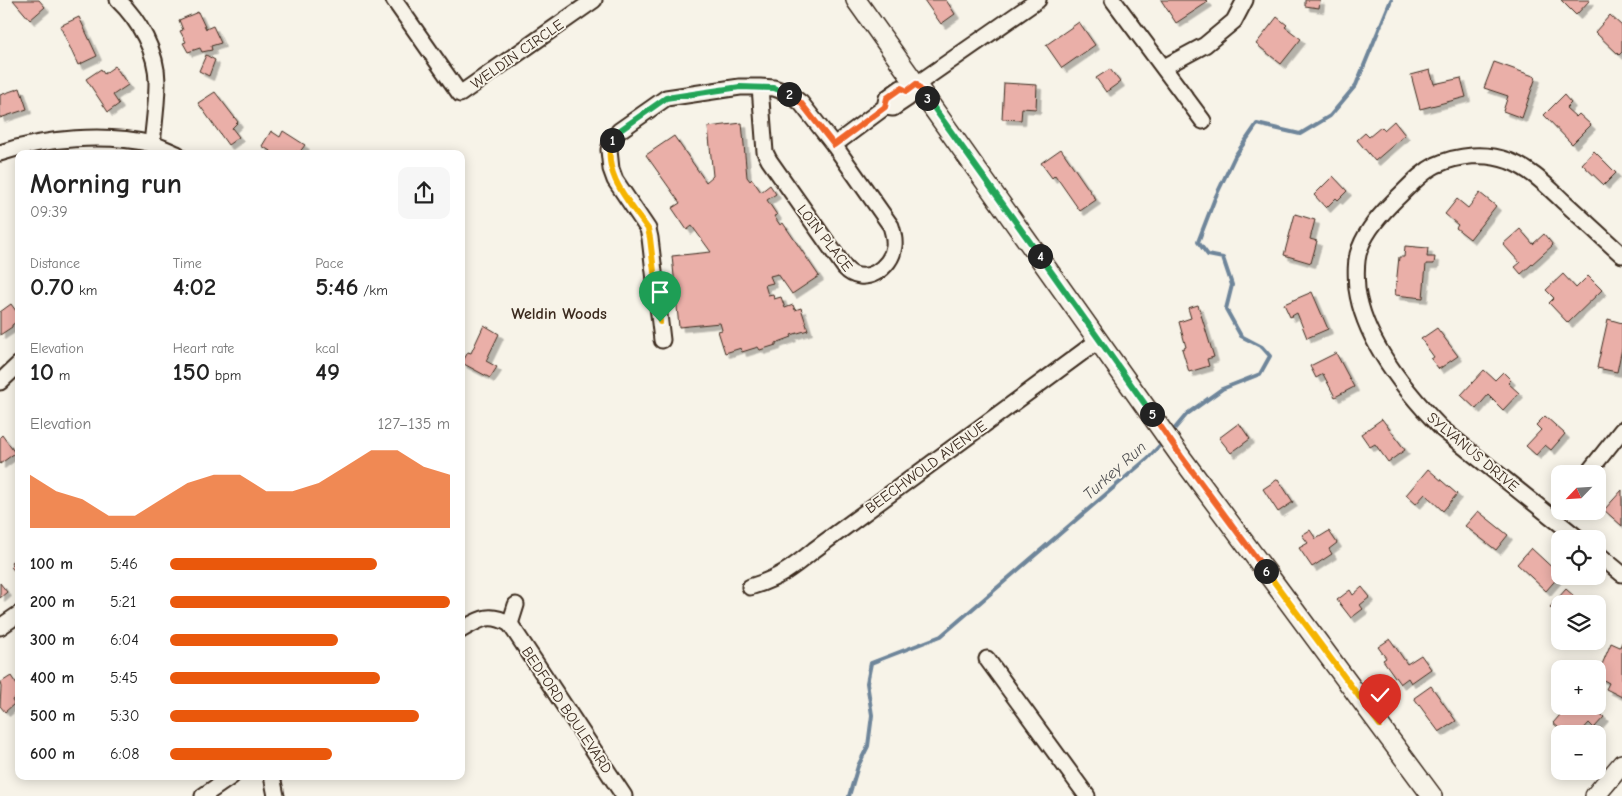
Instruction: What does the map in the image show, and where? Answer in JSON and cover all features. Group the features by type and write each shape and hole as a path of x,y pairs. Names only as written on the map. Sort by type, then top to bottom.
{"street":[{"path":"118,0 130,12 141,28 155,65 157,81 152,144"},
{"name":"WELDIN CIRCLE","path":"394,0 460,94 594,0"},
{"path":"856,0 912,87 1432,796"},
{"path":"834,145 885,107 893,108 908,98 912,87 1038,0"},
{"path":"1113,0 1203,121"},
{"path":"1164,68 1206,45 1234,21 1245,0"},
{"name":"LOIN PLACE","path":"662,340 648,229 615,180 609,158 609,150 612,140 619,131 666,98 740,87 760,87 774,88 788,93 801,103 834,145 891,226 894,247 891,256 885,265 868,276 859,277 851,275 845,268 768,160 765,152 760,87"},
{"path":"0,153 20,146 49,140 115,139 152,144 167,150"},
{"name":"SYLVANUS DRIVE","path":"1551,508 1442,429 1423,410 1397,377 1375,342 1363,311 1357,290 1356,268 1360,248 1372,226 1383,212 1416,180 1435,166 1455,158 1494,156 1521,166 1550,189 1622,255"},
{"name":"BEECHWOLD AVENUE","path":"750,586 763,583 792,569 830,538 1099,340"},
{"path":"0,382 15,368"},
{"path":"1594,465 1622,430"},
{"name":"SYLVANUS DRIVE","path":"1563,520 1571,530"},
{"path":"1606,561 1622,574"},
{"path":"465,628 479,620 491,617 510,624 516,605"},
{"path":"0,627 15,617"},
{"name":"BEDFORD BOULEVARD","path":"510,624 624,796"},
{"path":"987,659 1087,796"},
{"path":"1595,796 1622,764"},
{"path":"204,796 226,780"},
{"path":"273,780 276,796"}],"building":[{"path":"13,0 39,0 45,7 30,20"},
{"path":"924,0 946,0 955,14 941,24"},
{"path":"1161,0 1206,0 1208,2 1176,23"},
{"path":"1305,0 1320,0 1319,8 1305,6"},
{"path":"1561,0 1590,0 1576,15"},
{"path":"198,12 206,29 213,26 221,43 211,46 212,50 202,52 200,48 188,52 183,43 186,42 180,31 183,30 179,20"},
{"path":"1610,15 1622,26 1622,52 1619,55 1595,32"},
{"path":"79,17 97,56 78,65 60,26"},
{"path":"1277,17 1287,25 1285,27 1301,39 1281,64 1256,44"},
{"path":"1079,22 1095,45 1062,68 1046,45"},
{"path":"206,55 215,60 209,76 199,71"},
{"path":"1494,62 1536,77 1522,118 1503,111 1508,96 1484,88"},
{"path":"115,66 128,85 113,95 119,104 108,112 86,79 101,69 104,74"},
{"path":"1110,69 1120,82 1106,92 1096,78"},
{"path":"1430,70 1434,84 1461,78 1466,97 1420,109 1411,75"},
{"path":"1004,83 1037,85 1036,109 1022,108 1021,120 1002,119"},
{"path":"20,88 27,109 0,118 0,95"},
{"path":"215,92 238,122 232,128 239,137 228,145 198,103"},
{"path":"1564,95 1571,103 1566,108 1576,117 1579,114 1591,125 1572,144 1544,115"},
{"path":"1394,121 1405,135 1375,161 1357,140 1365,133 1369,137 1381,127 1384,130"},
{"path":"742,123 747,177 750,181 752,179 761,192 770,185 776,194 767,200 777,215 774,216 780,225 783,223 819,276 792,294 778,274 770,276 773,283 765,285 768,295 773,294 774,299 781,297 785,308 793,305 795,310 801,308 808,330 791,335 792,337 776,343 776,345 760,350 758,347 742,352 741,348 725,353 718,331 722,330 720,323 679,327 672,256 711,252 692,226 687,230 672,208 680,203 646,155 674,136 706,182 713,176 708,127"},
{"path":"271,131 280,137 283,131 305,145 301,150 268,150 262,146"},
{"path":"1061,149 1096,200 1080,211 1055,175 1052,178 1041,163"},
{"path":"1594,151 1616,173 1604,185 1582,164"},
{"path":"1333,176 1347,191 1326,208 1314,195"},
{"path":"1480,193 1496,206 1470,239 1456,228 1458,225 1445,214 1457,199 1468,208"},
{"path":"1295,214 1315,220 1310,239 1317,241 1311,263 1284,255"},
{"path":"1520,229 1533,244 1544,234 1553,245 1521,274 1515,267 1520,263 1503,244"},
{"path":"1405,246 1428,248 1427,257 1435,257 1434,264 1426,264 1423,298 1395,295 1399,257 1404,257"},
{"path":"1563,274 1576,288 1588,276 1602,290 1568,323 1549,303 1554,298 1546,290"},
{"path":"1312,292 1328,329 1307,338 1297,313 1290,317 1284,304"},
{"path":"11,304 15,310 15,323 0,335 0,312"},
{"path":"1198,305 1214,357 1207,359 1209,366 1189,372 1182,349 1186,347 1179,322 1191,318 1188,308"},
{"path":"1608,319 1622,323 1622,348 1617,372 1597,368"},
{"path":"484,325 499,334 486,361 497,367 490,378 465,365 465,358 468,352 471,353"},
{"path":"1437,328 1458,356 1439,369 1431,359 1434,357 1421,339"},
{"path":"1336,353 1354,387 1335,397 1323,374 1316,378 1310,366"},
{"path":"1484,370 1495,380 1503,372 1511,380 1508,383 1519,393 1503,410 1488,395 1476,409 1461,395"},
{"path":"1545,416 1565,434 1551,450 1545,445 1536,455 1526,446 1541,430 1536,425"},
{"path":"1382,419 1405,450 1388,462 1375,444 1370,447 1361,434"},
{"path":"1239,423 1250,439 1231,453 1219,438"},
{"path":"2,435 15,453 0,464 0,437"},
{"path":"1428,469 1457,494 1443,511 1425,494 1416,504 1406,495"},
{"path":"1278,479 1293,502 1278,512 1263,489"},
{"path":"1622,490 1622,526 1606,512 1606,508"},
{"path":"1478,511 1508,535 1496,550 1465,526"},
{"path":"1310,530 1316,539 1329,531 1337,543 1329,549 1332,554 1312,567 1299,548 1308,543 1302,535"},
{"path":"1531,548 1551,567 1551,585 1546,591 1517,564"},
{"path":"15,559 15,572 11,567 13,565 11,562"},
{"path":"0,583 7,592 0,598"},
{"path":"1362,587 1370,597 1360,605 1363,609 1351,618 1337,600 1350,590 1353,595"},
{"path":"1566,589 1573,595 1561,595"},
{"path":"1390,639 1407,664 1421,655 1431,669 1411,683 1408,678 1400,684 1383,660 1386,658 1378,647"},
{"path":"1622,642 1622,697 1606,689 1609,683 1606,681 1606,660 1604,660 1611,643 1620,647"},
{"path":"11,676 15,682 15,697 12,700 14,704 5,712 0,706 0,683"},
{"path":"1431,686 1456,721 1439,732 1414,698"},
{"path":"1560,715 1602,715 1604,717 1597,725 1589,723 1587,725 1555,725 1553,723"}],"waterway":[{"name":"Turkey Run","path":"1171,433 1187,414 1222,389 1260,374 1270,356 1262,347 1241,336 1226,309 1232,285 1223,258 1208,255 1198,242 1215,198 1235,156 1257,124 1300,134 1330,116 1356,85 1391,0"},
{"name":"Turkey Run","path":"849,796 858,766 868,746 872,715 867,683 871,663 941,636 1148,458 1163,442"}],"district":[{"name":"Weldin Woods","path":"559,313"}],"route":[{"path":"660,322 648,229 615,180 611,169 609,150 612,140 619,131 666,98 740,87 760,87 774,88 788,93 801,103 834,145 885,107 887,98 901,88 907,91 916,84 1181,456 1380,725"}]}
